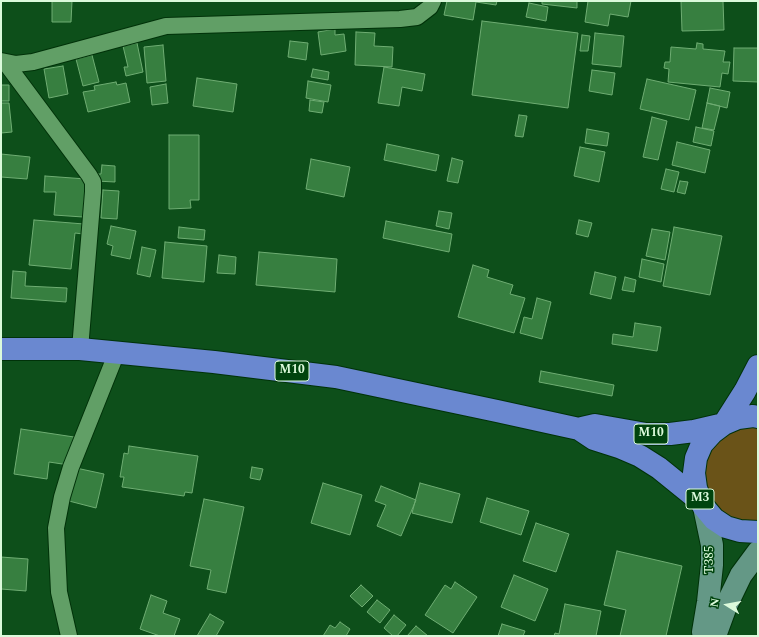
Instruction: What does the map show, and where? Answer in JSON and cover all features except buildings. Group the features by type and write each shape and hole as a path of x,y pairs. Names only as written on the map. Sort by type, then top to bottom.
{"highway":[{"name":"M10","path":"1,348 80,349 116,352 336,377 579,429 594,438 640,456 659,468 703,505"},
{"name":"M3","path":"724,424 745,391 758,366"},
{"name":"M3","path":"758,417 753,416 738,418 724,424 712,432 702,444 696,458 694,473 696,488 703,505 714,518 726,527 740,531 758,532"},
{"name":"M10","path":"579,429 596,425 646,434 670,434 724,424"}],"street":[{"path":"3,62 16,64 33,62 166,26 417,17 430,7 433,1"},
{"path":"3,62 93,182 80,349"},
{"path":"69,636 59,592 56,528 62,497 71,467 116,352"},
{"name":"T385","path":"703,505 712,545 712,565 703,632 704,636"},
{"path":"715,636 726,606 741,575 758,552"}],"shaded area":[{"path":"740,426 758,426 758,524 721,515 703,490 704,459 712,444"}]}
